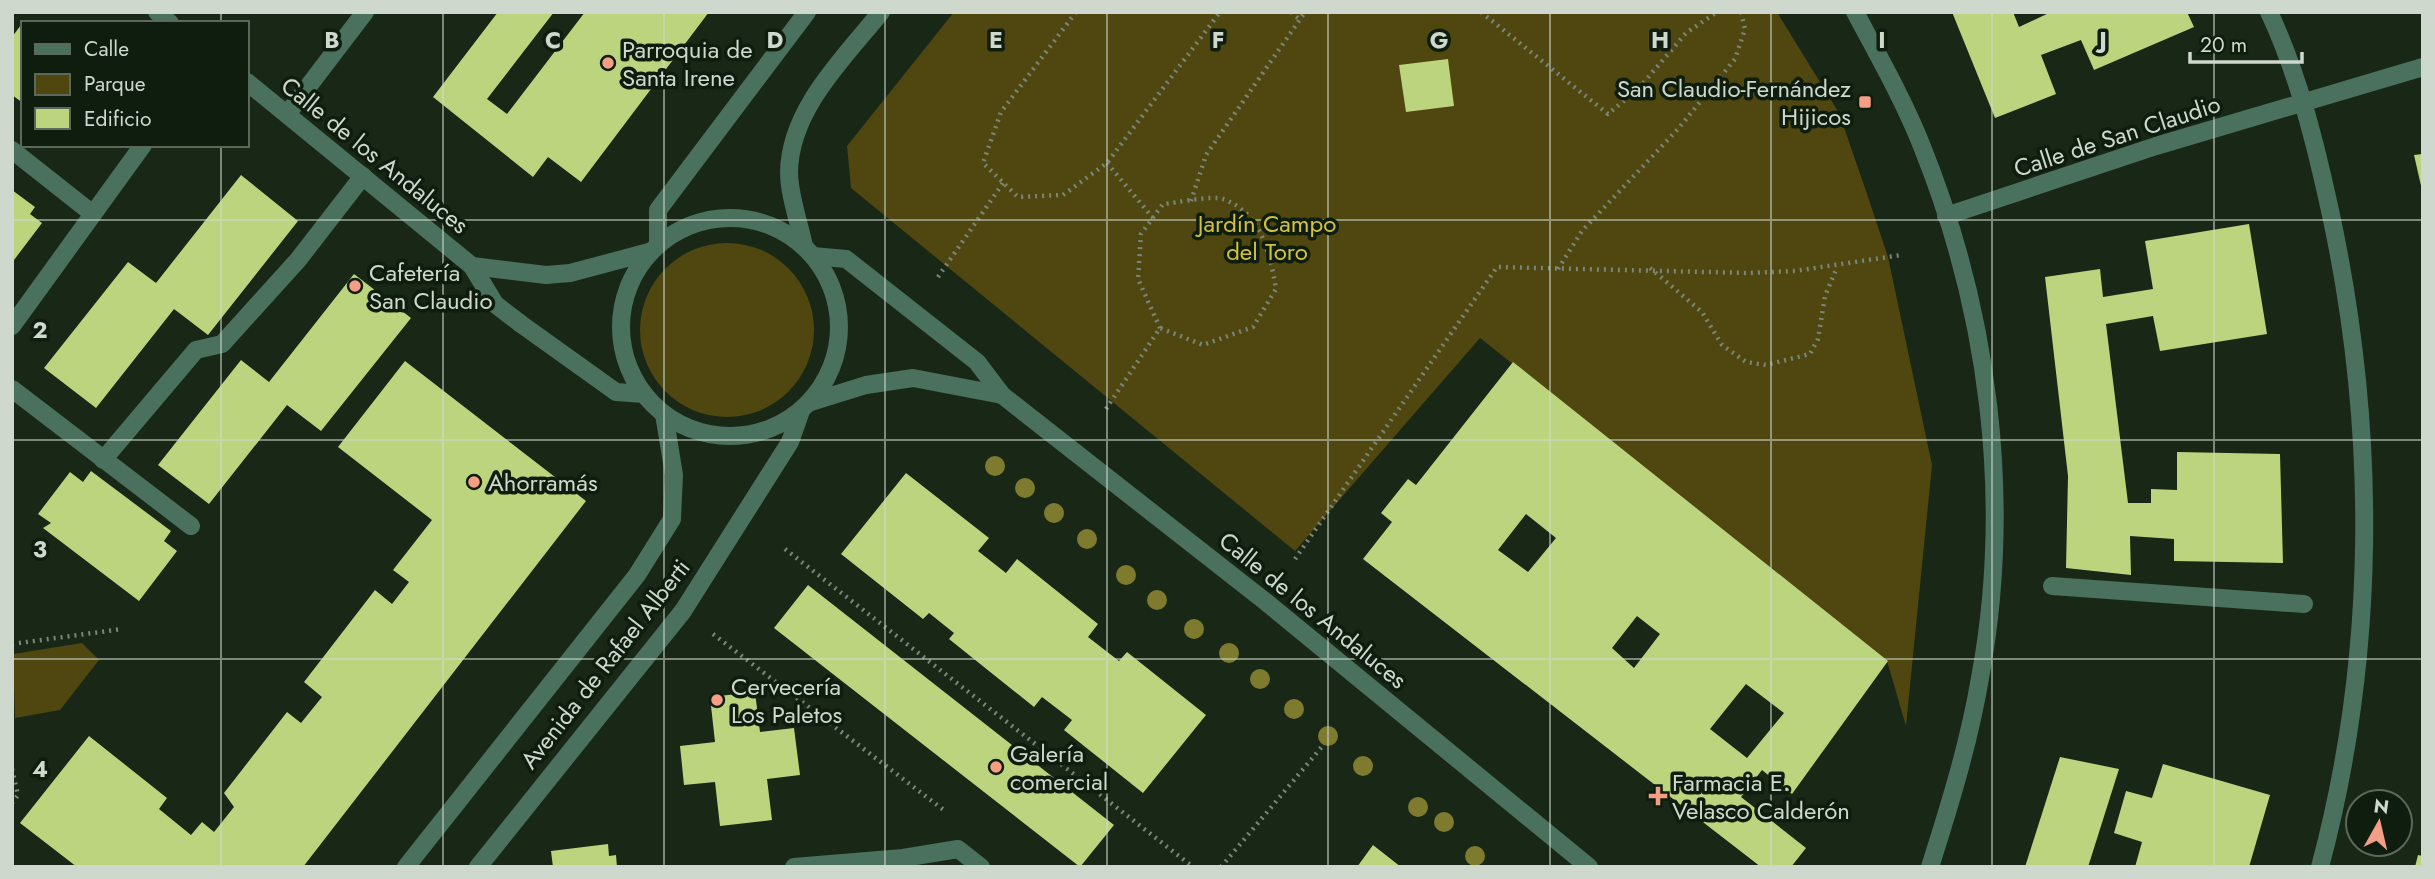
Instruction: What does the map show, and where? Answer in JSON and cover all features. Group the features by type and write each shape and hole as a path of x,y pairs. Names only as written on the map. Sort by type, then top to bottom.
{"street":[{"path":"288,113 365,12"},
{"path":"654,248 658,211 807,12"},
{"path":"808,251 789,172 798,124 826,80 881,12"},
{"path":"1855,12 1921,144 1946,216 1968,293 1984,372 1994,461 1994,569 1975,702 1959,776 1930,867"},
{"path":"2269,12 2303,103 2345,280 2357,372 2366,510 2363,607 2353,702 2334,813 2320,867"},
{"name":"Calle de San Claudio","path":"1946,216 2156,146 2423,67"},
{"name":"Calle de los Andaluces","path":"248,83 472,267 495,304 616,392 644,394"},
{"path":"12,326 142,147"},
{"path":"12,150 93,214"},
{"path":"103,460 196,350 222,344 298,260 363,176"},
{"path":"741,218 771,225 808,251 828,277 835,297 840,336 836,358 825,382 804,407 776,426 748,435 715,435 688,428 664,414 644,394 627,364 621,323 628,285 654,248 684,228 710,219 741,218"},
{"name":"Calle de los Andaluces","path":"472,267 546,275 570,273 654,248"},
{"name":"Calle de los Andaluces","path":"808,251 846,259 977,362 1002,395 1266,602 1590,867"},
{"name":"Calle de los Andaluces","path":"804,407 866,385 903,378 931,380 1002,395"},
{"path":"12,389 191,526"},
{"name":"Avenida de Rafael Alberti","path":"478,867 683,611 790,442 804,407"},
{"name":"Avenida de Rafael Alberti","path":"407,867 636,575 672,519 674,475 664,414"},
{"path":"2052,586 2304,604"},
{"path":"794,867 903,862 958,849 981,867"}],"path":[{"path":"1076,12 1001,111 983,163 1018,197 1063,195 1107,163 1220,12"},
{"path":"1291,12 1299,19"},
{"path":"1191,201 1206,156 1305,12"},
{"path":"1481,12 1608,114 1639,88 1685,33 1717,12"},
{"path":"1558,269 1582,230 1678,129 1735,59 1745,29 1741,12"},
{"path":"1107,163 1153,218"},
{"path":"938,277 1003,183"},
{"path":"1222,198 1250,217 1268,246 1276,289 1253,327 1203,345 1160,328 1138,279 1142,234 1163,204 1191,201 1222,198"},
{"path":"1295,559 1497,267 1650,268 1749,273 1837,266 1901,255"},
{"path":"1650,268 1702,312 1712,324 1722,345 1746,362 1766,365 1810,354 1818,339 1825,296 1837,266"},
{"path":"1106,409 1160,328"},
{"path":"785,549 1193,867"},
{"path":"12,644 122,629"},
{"path":"713,634 945,811"},
{"path":"1221,867 1325,743"},
{"path":"12,769 18,795 12,803"}],"green space":[{"name":"Jardín Campo del Toro","path":"954,12 1777,12 1839,113 1866,191 1888,257 1932,465 1906,726 1887,661 1480,338 1295,551 851,188 847,146"},
{"path":"727,243 760,250 788,269 807,297 814,330 807,363 788,391 760,410 727,417 694,410 666,391 647,363 640,330 647,297 666,269 694,250"},
{"path":"82,643 99,660 60,710 15,718 13,654"}],"building":[{"name":"Parroquia de Santa Irene","path":"498,12 554,12 487,99 507,114 585,12 709,12 581,182 548,157 533,177 433,97"},
{"path":"1952,12 2013,12 2019,27 2051,12 2187,12 2194,27 2094,70 2081,40 2041,55 2056,94 1995,118"},
{"path":"21,25 21,102 12,95 12,37"},
{"path":"1448,59 1454,106 1406,112 1399,65"},
{"path":"2423,154 2423,190 2422,190 2414,155"},
{"path":"241,175 298,221 208,335 174,309 96,408 44,368 128,262 156,283"},
{"path":"12,190 35,207 30,214 42,223 14,260"},
{"path":"2249,224 2267,334 2160,351 2153,316 2106,324 2128,503 2151,503 2151,489 2177,490 2177,452 2280,454 2283,563 2174,561 2174,539 2130,536 2131,575 2066,568 2068,476 2045,277 2100,269 2103,297 2153,289 2145,241"},
{"path":"354,274 411,318 321,431 287,405 209,504 158,465 241,360 269,382"},
{"path":"405,361 586,501 303,867 77,867 20,823 89,736 167,798 159,809 191,835 202,822 214,832 234,807 224,793 287,712 301,723 322,697 304,682 375,590 392,604 409,582 393,570 432,520 338,447"},
{"path":"1513,362 1888,661 1792,794 1762,770 1741,797 1806,848 1791,867 1761,867 1363,559 1392,522 1381,513 1408,479 1416,485","holes":["1526,514 1556,538 1528,572 1498,550","1637,616 1660,634 1634,668 1612,648","1746,684 1784,713 1747,758 1710,729"]},
{"path":"91,471 171,531 164,541 177,551 139,601 43,528 51,523 38,514 70,472 83,482"},
{"path":"906,473 989,538 978,551 1006,573 1017,559 1098,624 1088,637 1119,661 1127,652 1206,715 1143,793 1064,730 1072,720 1042,697 1034,707 949,639 954,633 929,613 923,619 841,554"},
{"name":"Galería comercial","path":"808,585 1114,825 1080,867 774,628"},
{"path":"755,692 760,732 794,728 800,775 767,779 772,820 720,826 715,782 684,785 680,746 715,742 710,697"},
{"path":"2060,757 2119,769 2088,867 2025,867"},
{"path":"2163,764 2270,795 2249,867 2135,867 2142,842 2114,833 2126,791 2152,798"},
{"path":"608,844 609,856 616,855 617,867 553,867 551,851"},
{"path":"1373,845 1401,867 1357,867"},
{"path":"2418,855 2423,856 2423,867 2415,867"}],"place":[{"name":"Parroquia de Santa Irene","path":"608,63"},
{"name":"San Claudio-Fernández Hijicos","path":"1865,102"},
{"name":"Cafetería San Claudio","path":"355,286"},
{"name":"Ahorramás","path":"474,482"},
{"name":"Cervecería Los Paletos","path":"717,700"},
{"name":"Galería comercial","path":"996,767"},
{"name":"Farmacia E. Velasco Calderón","path":"1658,796"}]}
